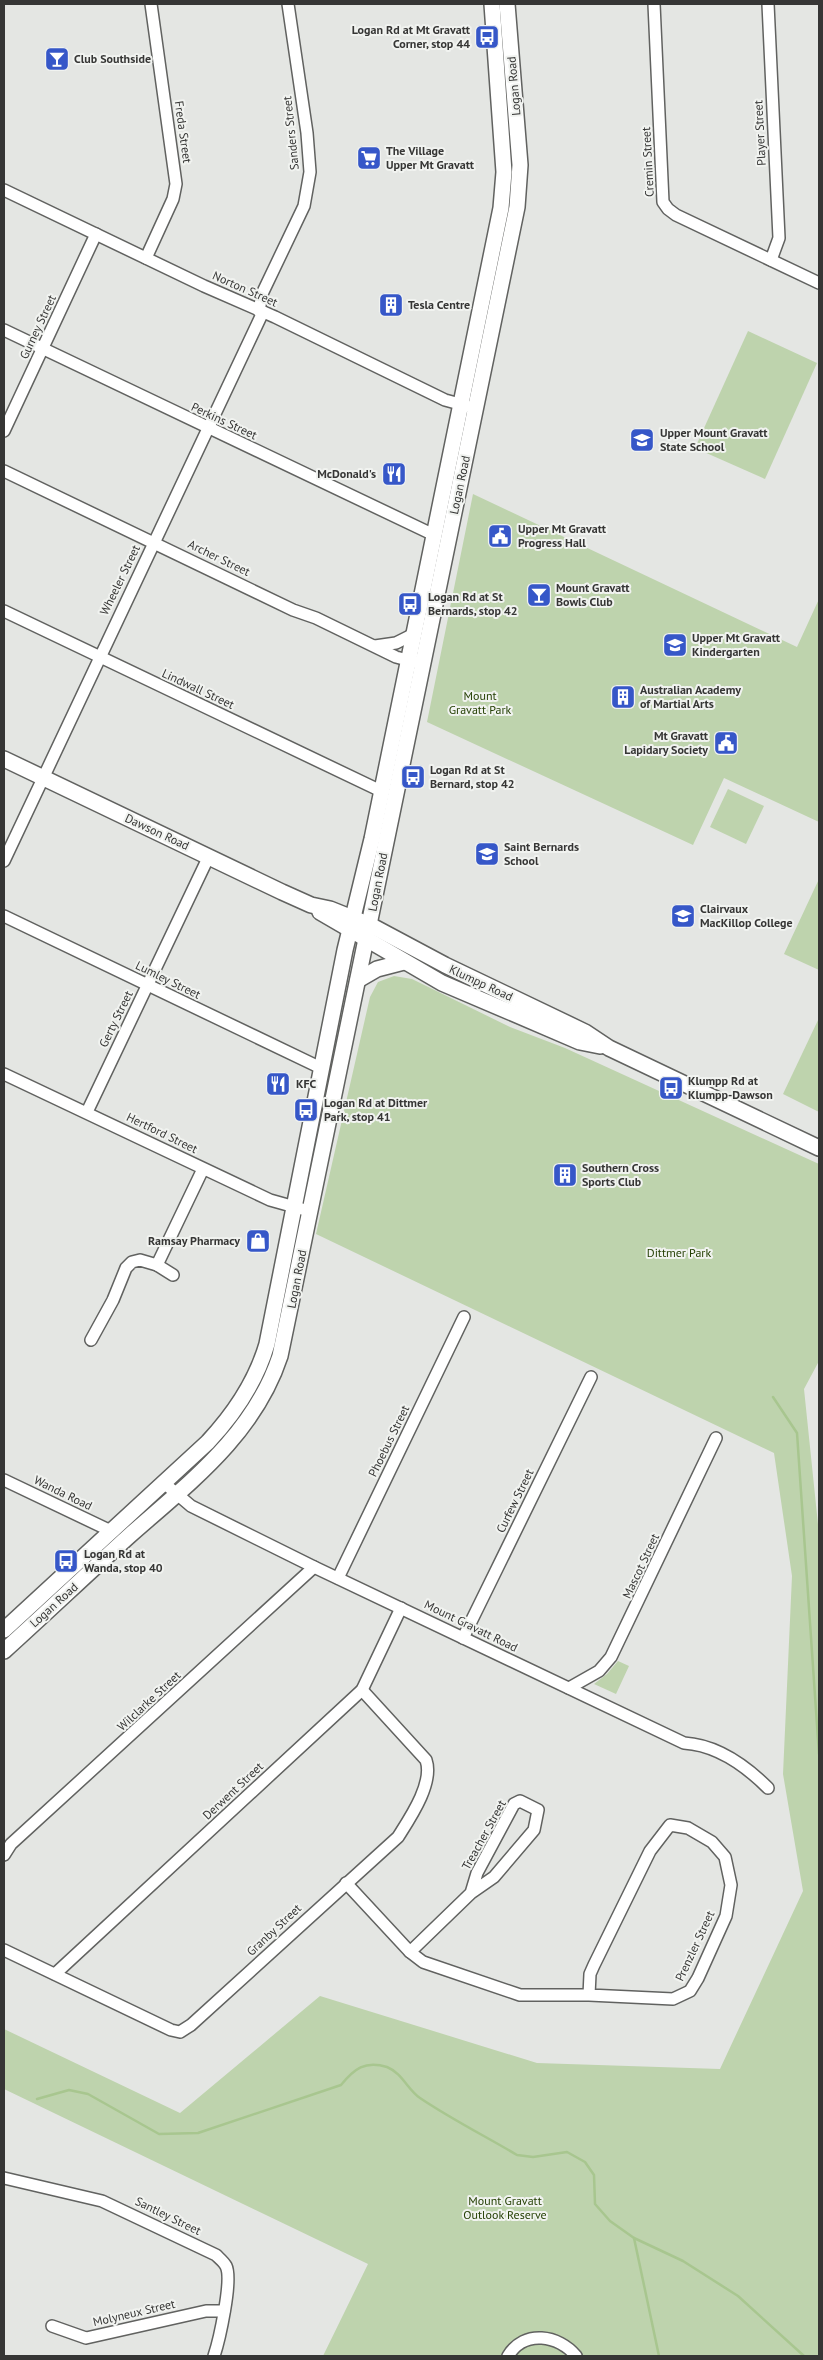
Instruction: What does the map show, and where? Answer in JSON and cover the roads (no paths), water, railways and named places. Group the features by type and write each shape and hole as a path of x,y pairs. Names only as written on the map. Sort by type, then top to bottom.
{"main road":[{"name":"Logan Road","path":"4,1630 226,1424 256,1376 267,1344 321,1068 414,634 501,208 503,186 492,4"},
{"name":"Logan Road","path":"4,1651 237,1436 267,1389 284,1342 519,193 520,165 507,4"},
{"name":"Dawson Road","path":"4,759 310,904 330,909 351,924"},
{"name":"Klumpp Road","path":"351,924 444,965 585,1032 609,1048 819,1148"},
{"name":"Klumpp Road","path":"368,932 404,962 498,1008 580,1042 609,1048"},
{"path":"358,980 377,969 404,962"}],"street":[{"name":"Freda Street","path":"146,258 173,199 176,184 151,4"},
{"name":"Sanders Street","path":"261,312 262,294 300,215 309,181 307,133 288,4"},
{"name":"Cremin Street","path":"654,4 663,202 676,215 819,283"},
{"name":"Player Street","path":"768,4 779,238 771,260"},
{"name":"Norton Street","path":"4,190 445,400 476,408"},
{"name":"Gurney Street","path":"4,431 96,234"},
{"name":"Wheeler Street","path":"4,860 261,312"},
{"name":"Perkins Street","path":"4,330 207,429 434,535"},
{"name":"Archer Street","path":"4,471 293,610 316,618 374,646 408,660 424,664"},
{"name":"Lindwall Street","path":"4,611 381,791"},
{"path":"374,646 396,644 414,634"},
{"name":"Gerty Street","path":"86,1112 209,856"},
{"name":"Lumley Street","path":"4,916 321,1068"},
{"name":"Hertford Street","path":"4,1074 270,1200 295,1208 311,1210"},
{"path":"158,1265 203,1169"},
{"path":"91,1340 113,1300 126,1268 132,1262 140,1260 158,1265 173,1275"},
{"name":"Phoebus Street","path":"338,1578 464,1317"},
{"name":"Curfew Street","path":"463,1638 591,1377"},
{"name":"Mascot Street","path":"569,1688 599,1670 611,1657 716,1438"},
{"name":"Wanda Road","path":"4,1480 111,1531"},
{"name":"Mount Gravatt Road","path":"164,1482 191,1506 314,1567 684,1743 699,1744 732,1758 751,1770 768,1788"},
{"name":"Wilclarke Street","path":"4,1855 11,1844 314,1567"},
{"name":"Derwent Street","path":"55,1974 362,1690 401,1608"},
{"name":"Granby Street","path":"4,1950 162,2026 180,2032 191,2025 398,1837 410,1819 428,1776 426,1760 362,1690"},
{"name":"Treacher Street","path":"410,1952 471,1893 494,1877 534,1830 538,1810 520,1801 514,1804 477,1873 471,1893"},
{"name":"Prenzler Street","path":"346,1883 410,1952 423,1962 520,1995 589,1995 673,1999 690,1990 698,1978 726,1916 731,1885 724,1857 712,1842 688,1828 670,1825 650,1851 594,1965 590,1974 589,1995"},
{"name":"Santley Street","path":"4,2178 102,2201 216,2255 226,2267 228,2282 214,2356"},
{"name":"Molyneux Street","path":"52,2326 86,2338 206,2311 224,2311"},
{"path":"508,2356 512,2349 524,2341 548,2337 570,2349 576,2356"}],"waterway":[{"path":"773,1397 797,1433 819,1754"},
{"path":"37,2099 69,2090 88,2094 159,2134 198,2133 341,2085 355,2070 366,2065 387,2067 397,2073 420,2098 517,2155 533,2157 567,2152 585,2162 594,2175 595,2204 610,2221 634,2238 683,2261 738,2296 804,2356"},
{"path":"634,2238 659,2356"}],"place":[{"name":"Logan Rd at Mt Gravatt Corner, stop 44","path":"487,37"},
{"name":"Club Southside","path":"57,59"},
{"name":"The Village Upper Mt Gravatt","path":"369,158"},
{"name":"Tesla Centre","path":"391,305"},
{"name":"Upper Mount Gravatt State School","path":"642,440"},
{"name":"McDonald's","path":"394,474"},
{"name":"Upper Mt Gravatt Progress Hall","path":"500,536"},
{"name":"Mount Gravatt Bowls Club","path":"539,595"},
{"name":"Logan Rd at St Bernards, stop 42","path":"410,604"},
{"name":"Upper Mt Gravatt Kindergarten","path":"675,645"},
{"name":"Australian Academy of Martial Arts","path":"623,697"},
{"name":"Mt Gravatt Lapidary Society","path":"726,743"},
{"name":"Logan Rd at St Bernard, stop 42","path":"413,777"},
{"name":"Saint Bernards School","path":"487,854"},
{"name":"Clairvaux MacKillop College","path":"683,916"},
{"name":"KFC","path":"278,1084"},
{"name":"Klumpp Rd at Klumpp-Dawson","path":"671,1088"},
{"name":"Logan Rd at Dittmer Park, stop 41","path":"306,1110"},
{"name":"Southern Cross Sports Club","path":"565,1175"},
{"name":"Ramsay Pharmacy","path":"258,1241"},
{"name":"Logan Rd at Wanda, stop 40","path":"66,1561"}],"park label":[{"name":"Mount Gravatt Park","path":"480,703"},
{"name":"Dittmer Park","path":"679,1253"},
{"name":"Mount Gravatt Outlook Reserve","path":"505,2208"}]}
